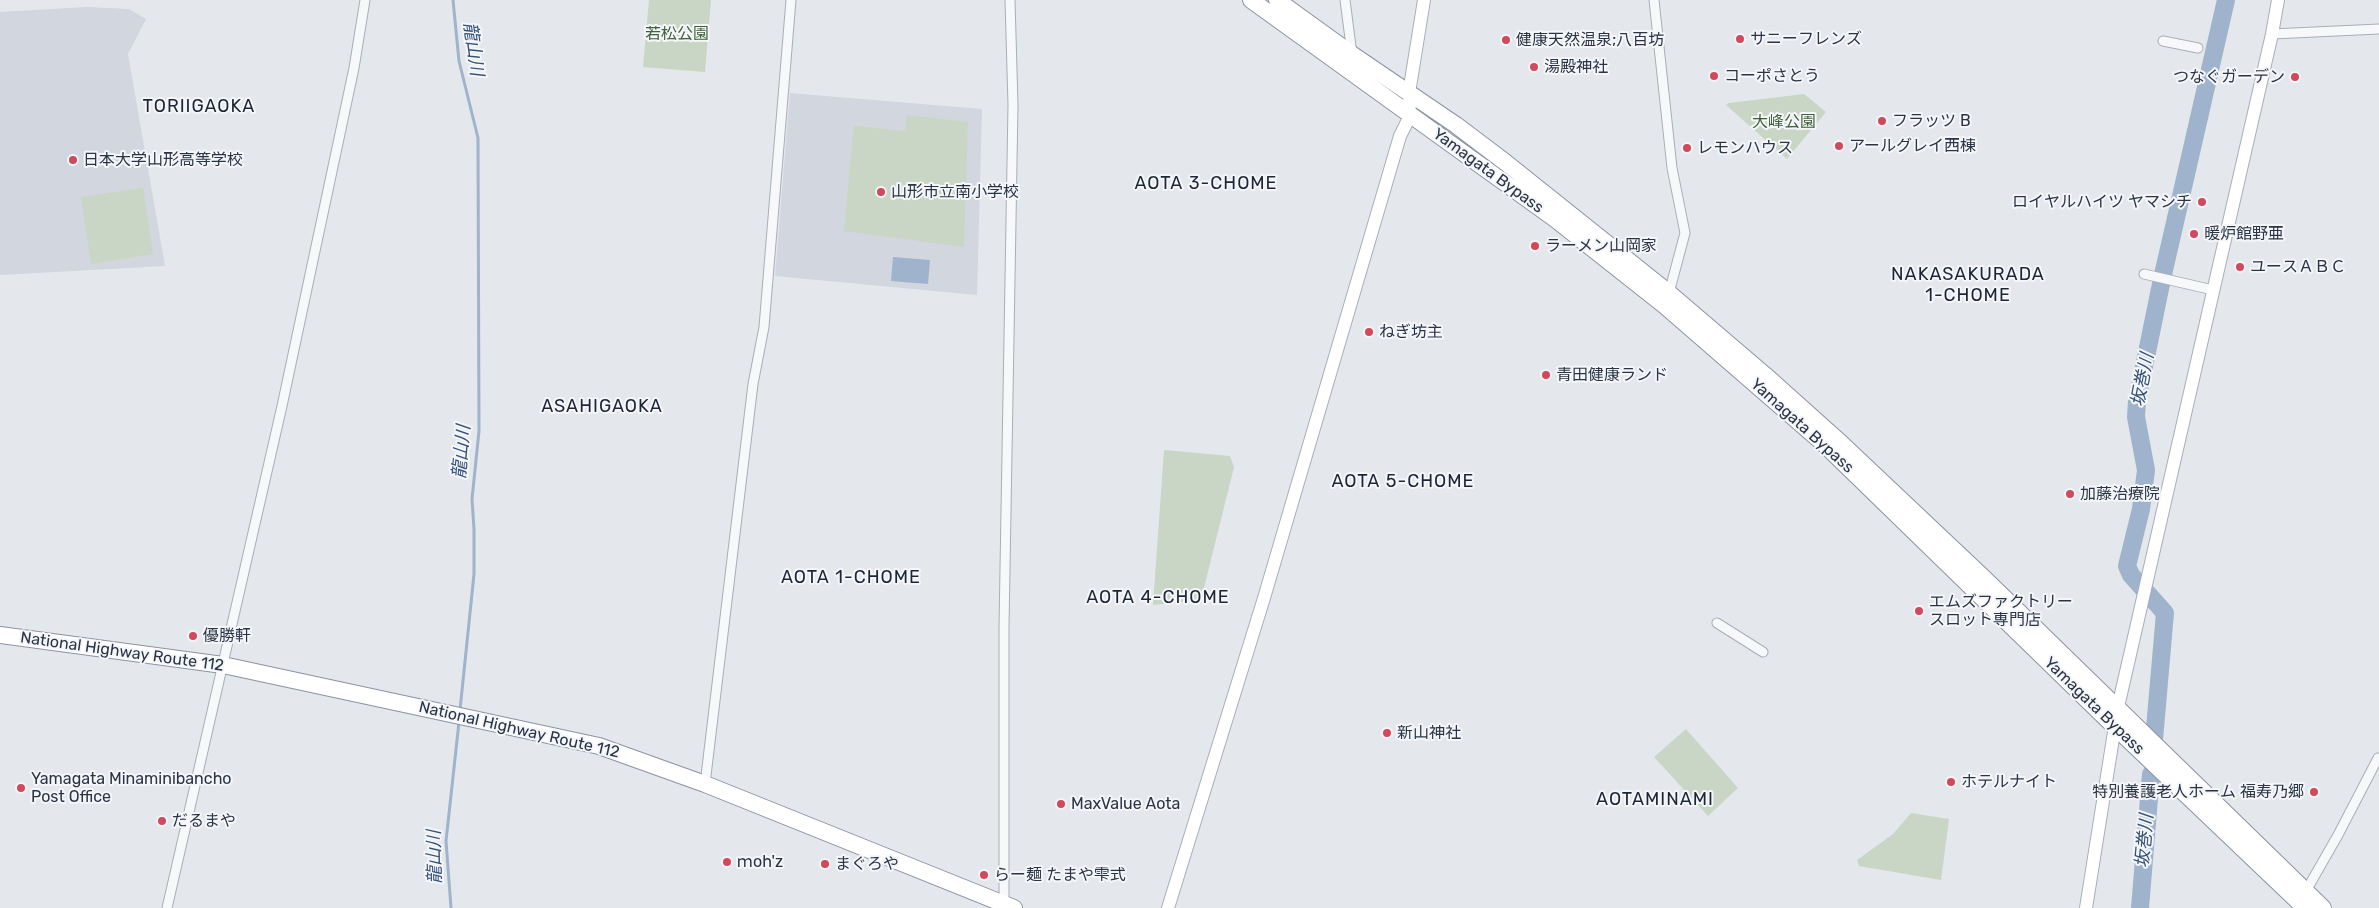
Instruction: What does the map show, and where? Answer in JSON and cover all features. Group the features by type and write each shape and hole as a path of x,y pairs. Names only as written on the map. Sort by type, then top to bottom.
{"highway":[{"name":"Yamagata Bypass","path":"1251,0 1556,219 1665,306 1824,444 2115,727 2305,908"},
{"name":"Yamagata Bypass","path":"1277,0 1484,146 1670,293 1842,444 2118,707 2323,908"},
{"name":"National Highway Route 112","path":"0,636 223,665 599,746 705,784 1009,906"}],"street":[{"path":"167,908 284,397 354,68 365,0"},
{"path":"705,784 750,412 764,326 791,0"},
{"path":"1009,906 1004,627 1013,105 1010,0"},
{"path":"1344,0 1353,55"},
{"path":"1168,908 1264,598 1394,155 1410,116 1409,93 1424,0"},
{"path":"1654,0 1672,168 1685,232 1670,293"},
{"path":"2086,908 2118,707 2272,34 2278,0"},
{"path":"2272,34 2379,29"},
{"path":"2163,41 2198,48"},
{"path":"2144,274 2213,290"},
{"path":"1718,622 1763,652"},
{"path":"2306,891 2378,758"}],"shaded area":[{"name":"日本大学山形高等学校","path":"86,7 129,9 146,19 128,54 165,266 0,275 0,12"},
{"name":"山形市立南小学校","path":"790,93 982,109 977,295 775,276"}],"green space":[{"name":"若松公園","path":"649,0 711,0 705,72 643,67"},
{"name":"大峰公園","path":"1804,94 1826,112 1787,159 1726,105 1729,103"},
{"path":"907,115 968,122 964,247 844,231 854,126 905,131"},
{"path":"143,188 153,254 91,264 81,197"},
{"path":"1164,450 1230,456 1234,467 1201,600 1153,605"},
{"path":"1686,729 1738,788 1708,816 1654,757"},
{"path":"1911,813 1949,819 1941,880 1859,866 1857,860 1893,834"}],"water":[{"path":"893,257 930,260 928,284 891,281"}],"waterway":[{"name":"龍山川","path":"453,0 459,61 478,138 479,431 472,499 474,574 460,710"},
{"name":"坂巻川","path":"2153,751 2165,613 2131,575 2127,566 2141,509 2146,470 2136,417 2137,401 2162,279 2226,0"},
{"name":"龍山川","path":"451,908 446,841 459,722"},
{"name":"坂巻川","path":"2140,908 2151,774"}],"place":[{"name":"サニーフレンズ","path":"1740,39"},
{"name":"健康天然温泉;八百坊","path":"1506,40"},
{"name":"湯殿神社","path":"1534,67"},
{"name":"コーポさとう","path":"1714,76"},
{"name":"つなぐガーデン","path":"2295,77"},
{"name":"フラッツ B","path":"1882,121"},
{"name":"アールグレイ西棟","path":"1839,146"},
{"name":"レモンハウス","path":"1687,148"},
{"name":"日本大学山形高等学校","path":"73,160"},
{"name":"山形市立南小学校","path":"881,192"},
{"name":"ロイヤルハイツ ヤマシチ","path":"2202,202"},
{"name":"暖炉館野亜","path":"2194,234"},
{"name":"ラーメン山岡家","path":"1535,246"},
{"name":"ユースＡＢＣ","path":"2240,267"},
{"name":"ねぎ坊主","path":"1369,332"},
{"name":"青田健康ランド","path":"1546,375"},
{"name":"加藤治療院","path":"2070,494"},
{"name":"エムズファクトリー スロット専門店","path":"1919,611"},
{"name":"優勝軒","path":"193,636"},
{"name":"新山神社","path":"1387,733"},
{"name":"ホテルナイト","path":"1951,782"},
{"name":"Yamagata Minaminibancho Post Office","path":"21,788"},
{"name":"特別養護老人ホーム 福寿乃郷","path":"2314,792"},
{"name":"MaxValue Aota","path":"1061,804"},
{"name":"だるまや","path":"162,821"},
{"name":"ｍoh'z","path":"727,862"},
{"name":"まぐろや","path":"825,864"},
{"name":"らー麺 たまや雫式","path":"984,875"}],"district":[{"name":"TORIIGAOKA","path":"199,107"},
{"name":"AOTA 3-CHOME","path":"1206,184"},
{"name":"NAKASAKURADA 1-CHOME","path":"1968,285"},
{"name":"ASAHIGAOKA","path":"602,407"},
{"name":"AOTA 5-CHOME","path":"1403,482"},
{"name":"AOTA 1-CHOME","path":"851,578"},
{"name":"AOTA 4-CHOME","path":"1158,598"},
{"name":"AOTAMINAMI","path":"1655,800"}]}
